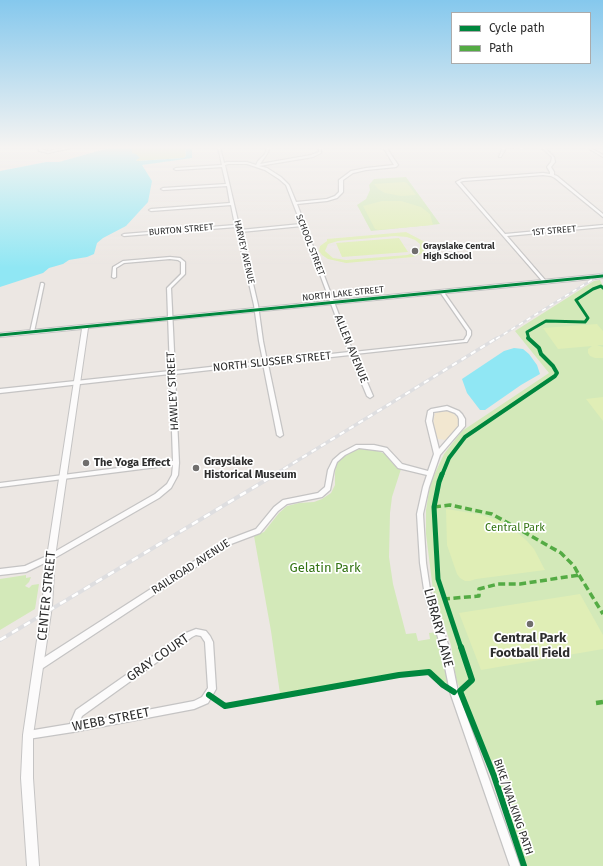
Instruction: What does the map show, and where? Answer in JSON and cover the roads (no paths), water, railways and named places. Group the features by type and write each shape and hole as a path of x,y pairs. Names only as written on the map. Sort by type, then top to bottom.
{"street":[{"path":"163,189 189,187"},
{"name":"HARVEY AVENUE","path":"229,187 256,305 265,363 280,435"},
{"name":"SCHOOL STREET","path":"288,187 295,203 332,303"},
{"path":"295,203 327,200 336,197 341,192 341,187"},
{"path":"463,187 545,282"},
{"path":"569,187 603,216"},
{"path":"150,210 233,204"},
{"path":"239,231 303,225"},
{"name":"BURTON STREET","path":"124,235 238,226"},
{"name":"1ST STREET","path":"505,235 603,226"},
{"name":"HAWLEY STREET","path":"0,572 26,569 51,557 157,496 173,480 175,475 176,463 169,319 169,288 183,274 181,260 170,258 123,262 114,268 114,277"},
{"name":"NORTH LAKE STREET","path":"0,335 603,276"},
{"path":"32,332 42,284"},
{"name":"NORTH SLUSSER STREET","path":"0,391 458,343 468,339 469,331 442,292"},
{"name":"ALLEN AVENUE","path":"332,303 370,396"},
{"name":"CENTER STREET","path":"33,866 26,778 28,735 40,665 48,600 51,557 85,327"},
{"name":"LIBRARY LANE","path":"437,454 429,421 430,415 431,411 447,408 457,412 460,415 462,426 437,454 430,474 420,514 421,547 428,596 445,647 454,692 515,866"},
{"name":"RAILROAD AVENUE","path":"40,665 230,542 258,532 276,509 285,502 320,495 328,488 331,470 336,461 342,454 358,446 385,449 400,466 430,474"},
{"path":"0,485 176,463"},
{"name":"GRAY COURT","path":"73,728 80,713 196,632 203,633 209,642 212,689 205,700 194,705"},
{"name":"WEBB STREET","path":"28,735 194,705"}],"water":[{"path":"0,187 151,187 148,202 126,226 103,238 97,243 94,254 87,257 69,260 63,264 49,268 43,273 0,287"},
{"path":"514,348 523,349 529,354 537,365 540,374 521,385 485,410 480,410 467,393 462,379 504,351"}],"railway":[{"path":"496,339 603,273"},
{"path":"274,475 497,338"},
{"path":"0,640 276,474"}],"place":[{"name":"Grayslake Central High School","path":"415,251"},
{"name":"The Yoga Effect","path":"86,463"},
{"name":"Grayslake Historical Museum","path":"196,468"},
{"name":"Central Park Football Field","path":"530,624"}],"park label":[{"name":"Central Park","path":"515,528"},
{"name":"Gelatin Park","path":"325,568"}]}
